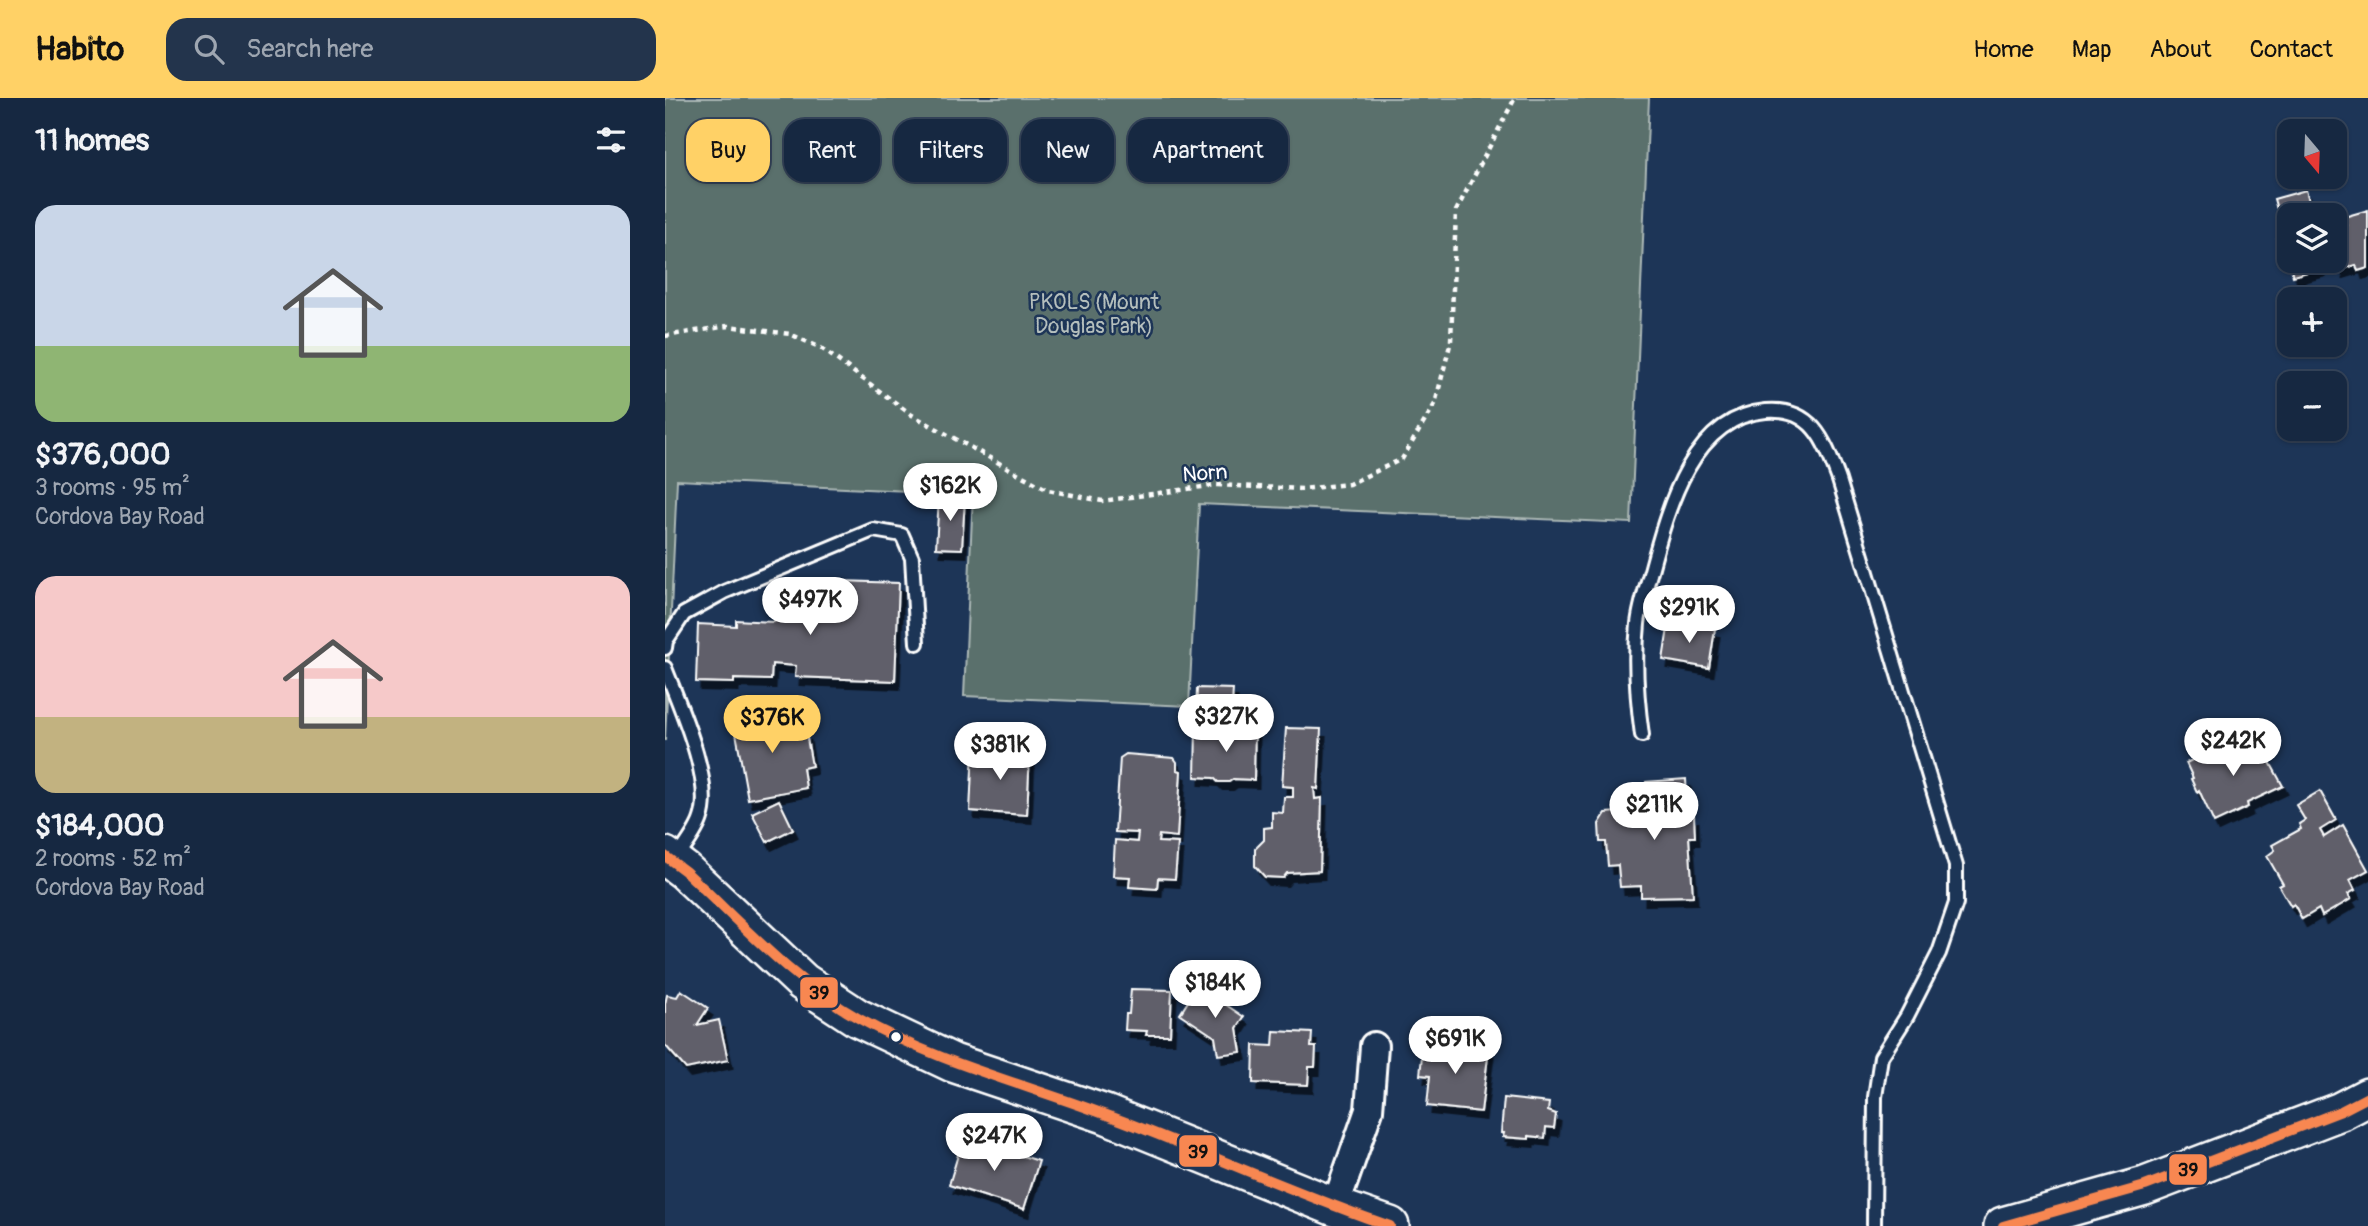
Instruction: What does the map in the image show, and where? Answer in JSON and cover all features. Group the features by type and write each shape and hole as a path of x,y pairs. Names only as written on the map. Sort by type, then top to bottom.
{"main road":[{"path":"670,860 803,982 858,1018 953,1063 1105,1114 1335,1207 1390,1226"},
{"path":"2003,1226 2145,1186 2341,1111 2368,1097"}],"street":[{"path":"1335,1207 1369,1111 1374,1046"}],"lane":[{"path":"1642,735 1636,693 1638,622 1667,512 1690,464 1711,436 1735,419 1758,411 1782,410 1804,419 1822,437 1839,480 1956,866 1956,903 1939,953 1907,1016 1881,1057 1875,1097 1874,1226"},
{"path":"665,648 666,641 684,614 724,592 873,530 902,535 912,558 917,643"},
{"path":"665,668 692,738 703,782 702,818 670,860"}],"path":[{"name":"Norn","path":"665,336 727,326 790,334 821,348 912,415 1048,490 1102,501 1216,485 1302,489 1349,484 1402,459 1435,404 1451,341 1456,211 1515,98"}],"green space":[{"name":"PKOLS (Mount Douglas Park)","path":"665,98 1649,98 1631,523 1199,504 1189,706 964,696 973,494 677,480 665,741"}],"building":[{"path":"2306,190 2310,203 2277,203 2277,210 2274,199"},
{"path":"2368,210 2368,268 2358,271 2356,265 2347,268 2347,216"},
{"path":"939,496 965,498 962,549 936,548"},
{"path":"813,580 899,583 895,681 795,677 796,666 772,664 771,680 696,682 698,624 736,626 736,620 774,622 774,605 798,607 799,587 813,587"},
{"path":"1669,622 1715,629 1709,668 1663,660"},
{"path":"1197,688 1233,689 1231,720 1196,719"},
{"path":"793,711 797,735 806,733 812,766 803,768 806,788 748,799 734,722"},
{"path":"1255,725 1254,780 1233,779 1229,782 1218,782 1214,778 1195,777 1196,728 1220,727 1219,732 1233,732 1233,726"},
{"path":"1286,728 1321,729 1318,789 1314,788 1315,799 1322,798 1320,871 1287,873 1283,878 1265,877 1255,866 1255,849 1264,840 1264,828 1272,827 1272,812 1283,813 1284,797 1293,797 1293,787 1282,786"},
{"path":"2254,733 2283,786 2214,823 2199,790 2197,792 2186,763 2219,747 2225,759 2243,750 2238,741"},
{"path":"973,748 1030,752 1027,815 970,811"},
{"path":"1126,754 1174,758 1177,770 1181,771 1177,837 1159,835 1158,842 1178,843 1175,879 1158,878 1157,889 1129,887 1130,877 1113,876 1115,840 1137,842 1138,833 1115,832 1120,758"},
{"path":"1686,779 1688,816 1694,815 1695,837 1689,837 1693,896 1641,897 1641,886 1620,887 1618,865 1608,866 1606,842 1600,842 1599,824 1606,813 1648,813 1646,782"},
{"path":"2320,791 2336,820 2320,830 2324,837 2343,825 2368,870 2350,880 2355,890 2348,894 2351,899 2322,916 2319,909 2302,919 2279,886 2283,884 2267,856 2275,850 2272,845 2301,829 2299,824 2305,820 2296,805"},
{"path":"779,800 793,829 767,842 752,813"},
{"path":"1198,986 1244,1017 1237,1028 1241,1052 1218,1055 1215,1037 1180,1014"},
{"path":"1131,989 1172,990 1170,1035 1146,1035 1147,1031 1125,1030"},
{"path":"681,990 708,1008 697,1025 719,1020 728,1060 686,1069 665,1045 667,995 677,997"},
{"path":"1274,1031 1312,1033 1311,1047 1316,1047 1315,1067 1309,1067 1308,1085 1253,1083 1254,1045 1273,1046"},
{"path":"1434,1043 1489,1049 1481,1112 1427,1106 1430,1076 1420,1075 1423,1047 1433,1048"},
{"path":"1504,1098 1549,1103 1548,1111 1556,1114 1554,1128 1546,1127 1545,1138 1503,1137 1504,1133 1501,1133"},
{"path":"963,1138 1039,1161 1024,1209 949,1185"}],"transit line":[{"name":"39","path":"665,856 685,871 789,969 858,1018 948,1060 1140,1128 1390,1226"},
{"name":"39","path":"2003,1226 2145,1186 2341,1111 2368,1097"}]}
